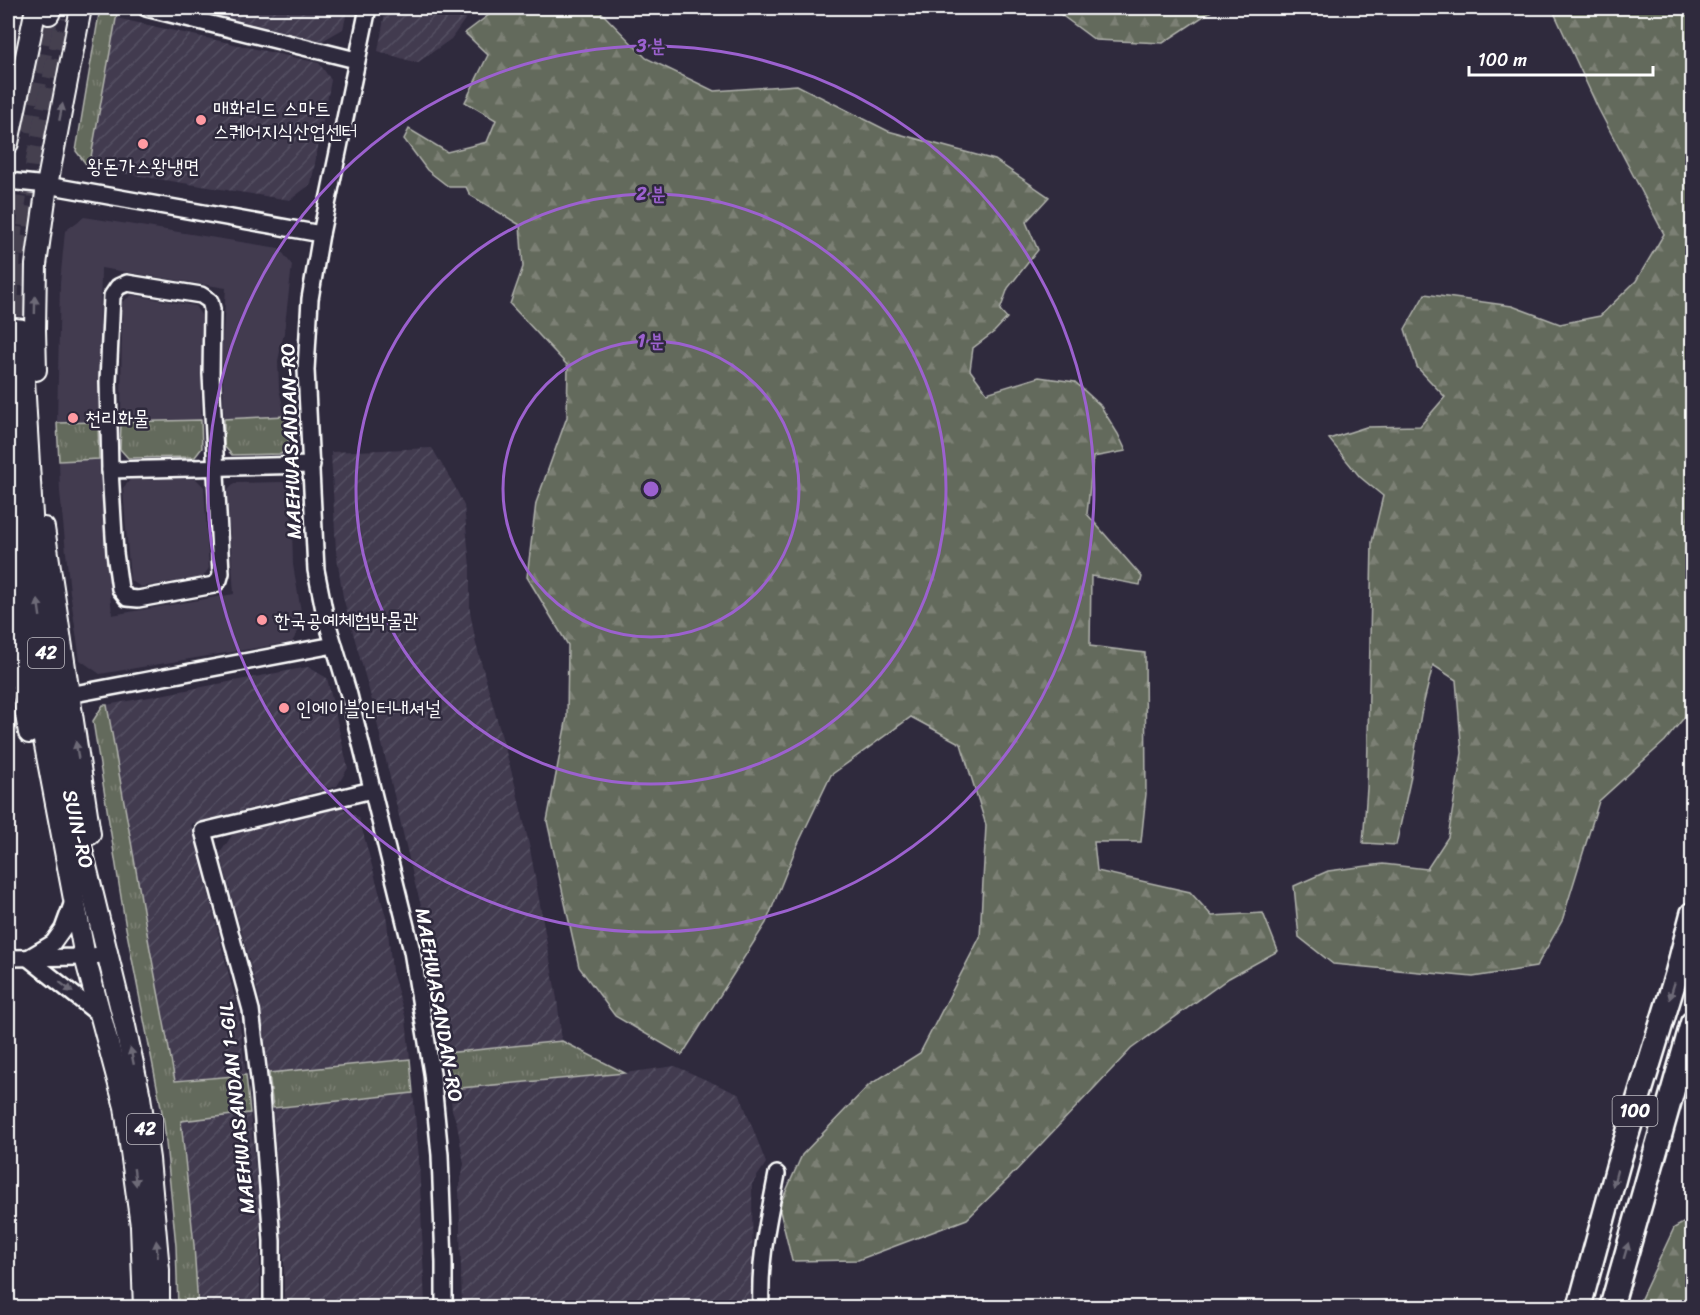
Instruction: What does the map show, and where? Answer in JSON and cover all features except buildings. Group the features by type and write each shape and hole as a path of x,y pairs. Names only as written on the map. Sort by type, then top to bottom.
{"highway":[{"name":"100","path":"1579,1308 1692,914"},
{"name":"100","path":"1611,1308 1692,1023"}],"main road":[{"path":"8,143 58,10"},
{"path":"58,10 47,185 36,265 21,346 43,524 93,856 83,895"},
{"path":"8,330 14,328 27,331 21,346"},
{"name":"SUIN-RO","path":"21,346 21,592 43,735 83,895 108,954 140,1097 149,1159 157,1248 159,1308"},
{"path":"8,605 53,860 83,895"},
{"name":"SUIN-RO","path":"83,895 85,957 125,1107 141,1226 144,1308"}],"street":[{"path":"146,8 356,60"},
{"name":"MAEHWASANDAN-RO","path":"368,8 321,234 310,299 306,370 316,570 412,951 432,1073 440,1155 444,1308"},
{"path":"8,181 47,185 321,234"},
{"path":"127,283 201,295 210,301 216,469 221,573 219,580 214,585 138,599 127,598 120,589 110,470 108,381 112,296 118,287 127,283"},
{"path":"110,470 312,465"},
{"path":"69,696 334,645"},
{"name":"MAEHWASANDAN 1-GIL","path":"272,1308 272,1241 261,1095 251,1010 203,831 372,790"},
{"path":"28,958 53,943 83,895"},
{"path":"8,958 85,957 108,954"},
{"path":"28,958 102,1017"},
{"path":"761,1308 761,1262 777,1174"}],"shaded area":[{"path":"191,8 348,8 343,29 322,41"},
{"path":"386,8 473,8 451,39 417,63 378,51"},
{"name":"매화리드 스마트 스퀘어지식산업센터","path":"116,18 319,63 331,80 311,184 290,200 89,168"},
{"path":"84,217 279,248 292,265 284,333 278,361 279,389 285,416 224,419 222,346 226,288 101,268 98,422 57,423 60,283 65,231"},
{"path":"132,295 195,306 201,315 201,420 121,422 122,302"},
{"path":"432,448 464,506 470,567 470,611 476,644 516,788 530,849 557,999 562,1041 446,1053 443,1001 437,961 415,884 371,697 343,597 336,551 331,452"},
{"path":"99,459 112,615 234,594 227,491 235,483 283,482 291,491 293,565 303,623 292,642 100,674 80,660 70,592 59,461"},
{"path":"195,478 204,487 209,568 203,577 141,587 130,580 123,488 130,480"},
{"path":"308,667 327,678 348,768 337,786 191,824 238,1011 246,1075 175,1081 107,705"},
{"path":"339,806 359,818 387,921 392,972 406,1019 410,1059 269,1073 260,1000 220,853 233,834"},
{"path":"675,1066 740,1095 766,1163 752,1184 753,1307 462,1307 459,1188 464,1164 457,1124 452,1110 450,1089 625,1073"},
{"path":"413,1093 419,1158 425,1307 284,1307 284,1264 273,1108"},
{"path":"250,1113 260,1215 260,1307 198,1307 181,1120"}],"green space":[{"path":"100,8 118,8 89,168 76,151"},
{"path":"498,8 597,8 646,58 714,91 797,85 888,131 995,160 1049,197 1026,222 1038,250 1008,288 1000,310 1007,318 994,332 973,348 970,370 987,393 1039,377 1075,382 1100,405 1126,451 1093,457 1087,514 1142,577 1140,585 1091,576 1090,646 1145,653 1146,794 1141,842 1094,842 1097,871 1190,892 1212,916 1263,913 1278,951 1229,978 1131,1049 967,1219 858,1260 792,1261 779,1207 802,1155 869,1085 920,1053 980,937 986,825 961,744 911,717 831,775 796,848 766,923 682,1055 615,1016 579,967 547,821 567,717 568,645 527,577 536,503 567,417 568,366 510,304 523,267 520,225 470,195 466,187 449,187 427,170 404,139 409,129 447,152 487,142 496,120 465,102 488,55 465,33"},
{"path":"1052,8 1216,8 1163,43 1095,40"},
{"path":"1552,8 1692,8 1692,708 1665,741 1599,801 1562,921 1536,967 1473,977 1333,964 1299,937 1294,886 1328,871 1383,864 1427,869 1448,837 1462,753 1456,680 1433,665 1421,714 1396,845 1363,843 1367,788 1372,542 1383,496 1360,477 1329,439 1366,427 1420,426 1445,397 1417,367 1405,329 1425,294 1512,306 1560,324 1600,316 1636,281 1664,234 1598,108"},
{"path":"285,416 289,444 281,454 232,455 224,446 224,419"},
{"path":"201,420 202,448 195,457 128,458 120,449 121,422"},
{"path":"98,422 99,459 59,461 57,423"},
{"path":"103,705 107,705 175,1081 246,1075 250,1113 181,1121 198,1307 178,1307 176,1246 164,1122 126,928 93,721"},
{"path":"562,1041 625,1073 450,1089 446,1053"},
{"path":"410,1059 413,1093 273,1108 269,1073"},
{"path":"1692,1218 1692,1307 1637,1307 1674,1228"}],"tunnel":[{"path":"28,132 49,14"},
{"path":"22,346 22,260 36,159 65,18"},
{"path":"8,306 12,232 20,173"}],"place":[{"name":"매화리드 스마트 스퀘어지식산업센터","path":"201,120"},
{"name":"왕돈가스왕냉면","path":"143,144"},
{"name":"천리화물","path":"73,418"},
{"name":"한국공예체험박물관","path":"262,620"},
{"name":"인에이블인터내셔널","path":"284,708"}]}
